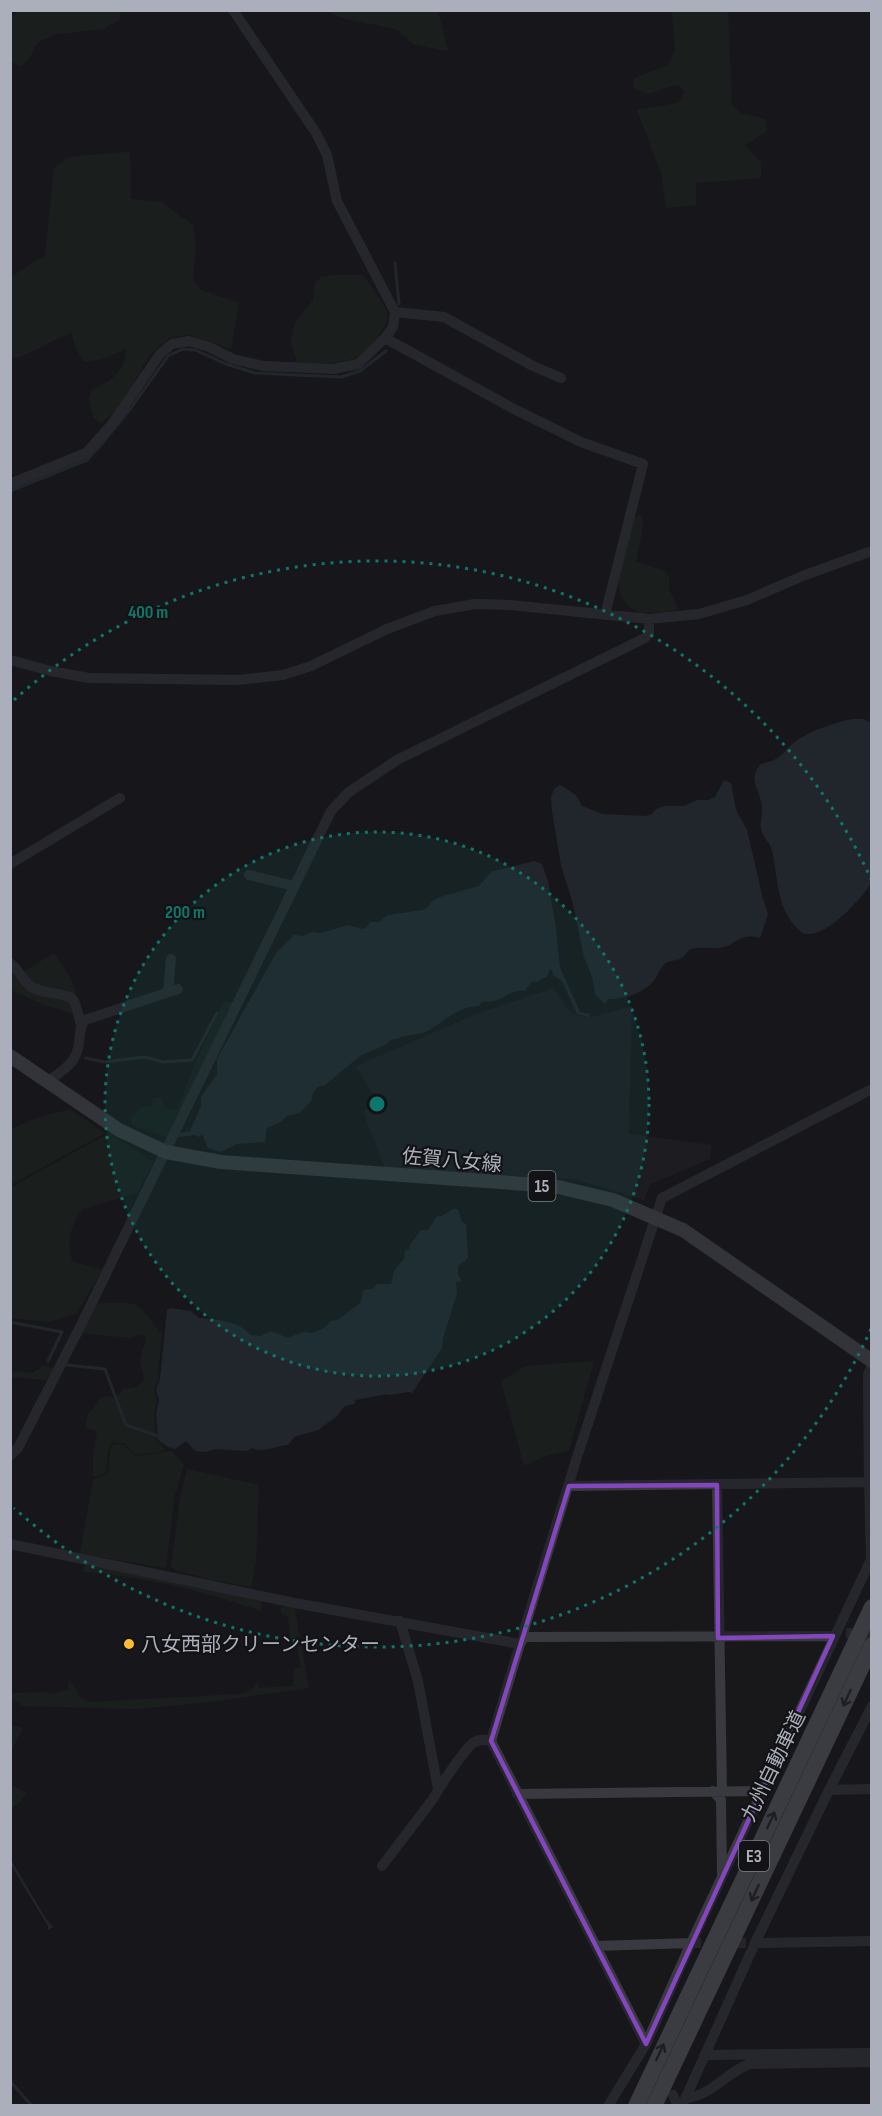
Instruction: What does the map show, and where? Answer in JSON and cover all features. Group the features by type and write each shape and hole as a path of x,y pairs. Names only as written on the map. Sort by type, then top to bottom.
{"highway":[{"name":"九州自動車道","path":"636,2106 872,1607"},
{"name":"九州自動車道","path":"654,2106 872,1645"}],"main road":[{"name":"佐賀八女線","path":"10,1056 119,1130 166,1152 221,1162 554,1186 613,1200 683,1230 716,1251 872,1363"}],"street":[{"path":"10,484 86,453 112,424 160,354 172,344 189,341 209,347 233,359 263,366 333,369 358,364 393,327 395,312 337,201 327,154 316,133 233,10"},
{"path":"395,312 444,317 533,366 561,378"},
{"path":"385,338 514,409 580,442 643,464 605,615"},
{"path":"10,660 89,678 249,679 283,675 311,666 387,629 435,611 475,604 510,605 667,619 699,614 747,600 872,551"},
{"path":"10,1456 18,1448 76,1335 331,811 349,792 397,760 645,638 649,632 649,619"},
{"path":"10,864 120,798"},
{"path":"249,875 294,886"},
{"path":"81,1025 85,1020 175,987 171,959"},
{"path":"10,963 19,970 30,986 46,994 69,996 73,999 81,1025 78,1048 66,1068 54,1077"},
{"path":"646,2044 491,1740 569,1486 573,1456 662,1198 872,1089"},
{"path":"608,2106 646,2044 872,1557 868,1375 872,1363"},
{"path":"569,1486 870,1482"},
{"path":"717,1485 717,1791 721,1800 722,1879"},
{"path":"10,1544 295,1603 522,1640 846,1634"},
{"path":"400,1621 418,1681 438,1789"},
{"path":"871,1707 872,1726"},
{"path":"680,2101 705,2055 755,1943 871,1707"},
{"path":"382,1866 472,1744 483,1738 491,1740"},
{"path":"829,1790 872,1789"},
{"path":"517,1794 762,1791"},
{"path":"755,1943 872,1941"},
{"path":"596,1946 691,1943"},
{"path":"705,2055 872,2053"},
{"path":"680,2101 697,2097 738,2068 749,2064 872,2062"}],"highlighted area":[{"path":"717,1485 718,1638 833,1636 646,2044 491,1741 569,1486"}],"shaded area":[{"path":"20,11 121,11 119,20 103,29 57,34 38,42 29,59 20,66 10,61 11,17"},
{"path":"324,11 438,11 448,51 413,44 396,29 346,19"},
{"path":"672,11 728,11 732,105 742,113 765,119 767,131 745,145 761,162 761,178 696,183 696,205 666,208 661,173 637,110 679,103 685,90 677,85 647,94 633,87 634,78 668,65 675,50"},
{"path":"130,153 131,199 162,202 193,225 196,245 193,280 201,290 239,303 231,349 190,335 169,338 149,356 119,408 101,423 93,417 89,398 92,390 111,379 120,370 126,357 126,349 105,358 84,362 71,333 11,359 11,277 45,255 54,168 69,157"},
{"path":"363,275 384,306 387,313 386,321 374,343 356,357 334,363 297,362 291,342 295,322 313,300 315,283 321,277"},
{"path":"642,515 643,527 636,562 663,570 669,576 669,589 678,609 668,612 641,613 629,607 622,597 617,583 631,524 636,516"},
{"path":"852,719 863,719 871,723 871,884 852,907 834,923 816,933 806,934 798,930 785,911 782,902 772,850 761,829 762,806 755,775 761,764 775,760 805,735"},
{"path":"724,780 731,783 736,810 747,830 768,914 760,938 742,938 719,948 690,949 680,959 669,961 664,965 646,988 621,998 608,999 605,1004 595,994 561,865 552,811 551,797 555,788 560,785 576,795 582,806 602,814 645,816 665,806 684,806 697,800 708,800 715,797"},
{"path":"534,861 542,864 548,881 560,968 580,1012 590,1014 589,1017 577,1014 562,981 553,975 550,969 547,976 537,982 531,982 525,991 513,992 495,1001 482,1002 479,1006 465,1008 426,1032 392,1039 387,1044 360,1056 325,1085 317,1087 311,1101 299,1113 287,1116 281,1122 267,1128 265,1142 237,1144 221,1152 208,1148 202,1134 199,1137 195,1135 178,1137 177,1134 190,1131 201,1106 201,1097 217,1074 217,1059 276,953 294,935 321,933 348,925 363,929 370,922 379,922 388,915 423,910 440,897 479,886 491,872"},
{"path":"54,953 75,989 74,1014 44,1005 11,990 12,968 25,971"},
{"path":"553,988 571,1013 583,1017 592,1017 632,1006 629,1134 712,1145 710,1159 650,1184 644,1200 574,1179 385,1168 363,1112 377,1101 356,1066 479,1013"},
{"path":"236,998 169,1138 131,1125 132,1116 141,1107 151,1107 153,1098 163,1097 163,1107 177,1110 195,1063 224,1001 231,1002"},
{"path":"70,1109 105,1133 11,1185 11,1129 34,1119"},
{"path":"109,1133 154,1162 137,1193 82,1209 75,1222 70,1240 72,1261 102,1270 77,1313 49,1322 11,1318 11,1187"},
{"path":"458,1209 462,1222 466,1224 468,1258 458,1266 458,1274 462,1281 456,1282 457,1293 442,1348 412,1393 387,1394 356,1400 354,1404 345,1406 337,1416 318,1430 294,1437 288,1445 266,1450 215,1449 205,1452 195,1451 186,1441 175,1449 158,1440 156,1413 159,1400 156,1390 160,1379 167,1310 170,1308 191,1311 199,1318 220,1320 240,1326 251,1335 260,1336 271,1331 288,1338 303,1332 313,1333 331,1321 338,1320 361,1302 363,1290 373,1289 377,1284 391,1284 394,1271 404,1259 405,1251 409,1250 421,1230 428,1230 436,1217"},
{"path":"94,1304 136,1305 162,1334 159,1377 154,1391 157,1400 154,1413 156,1440 165,1449 136,1455 124,1443 113,1442 109,1446 105,1473 93,1477 97,1431 85,1428 88,1413 106,1396 116,1396 123,1389 136,1387 145,1380 140,1362 146,1338 142,1334 131,1338 80,1333"},
{"path":"594,1361 569,1451 545,1456 524,1466 501,1381 526,1366"},
{"path":"43,1366 54,1368 46,1380 11,1377 10,1371 33,1373"},
{"path":"115,1444 124,1445 137,1456 172,1451 184,1465 175,1494 166,1568 80,1554 93,1480 108,1474 111,1447"},
{"path":"187,1469 259,1485 256,1562 251,1587 208,1579 175,1570 171,1566 180,1498"},
{"path":"85,1565 261,1600 261,1611 173,1586 128,1577 83,1572"},
{"path":"285,1605 294,1605 309,1688 137,1709 24,1706 11,1699 11,1683 12,1693 48,1692 49,1694 68,1690 69,1679 80,1697 89,1702 240,1694 253,1689 258,1681 259,1688 293,1686 294,1669 301,1668 297,1647 291,1647 288,1617 281,1613"},
{"path":"10,1725 23,1728 11,1751"},
{"path":"11,1785 27,1793 11,1809"},
{"path":"11,1860 53,1927 48,1930 48,1926 11,1865"}],"waterway":[{"path":"395,263 399,304"},
{"path":"10,491 87,460 131,408 168,356 183,349 195,350 226,364 255,373 341,377 360,371 386,351"},
{"path":"86,1058 104,1062 145,1057 163,1062 192,1060 217,1013"},
{"path":"10,1322 62,1332 48,1361"},
{"path":"67,1365 105,1369 126,1425 158,1436"},
{"path":"10,2081 32,2106"}],"tunnel":[{"path":"846,1633 872,1634"},
{"path":"691,1943 755,1943"}],"place":[{"name":"八女西部クリーンセンター","path":"129,1644"}]}
